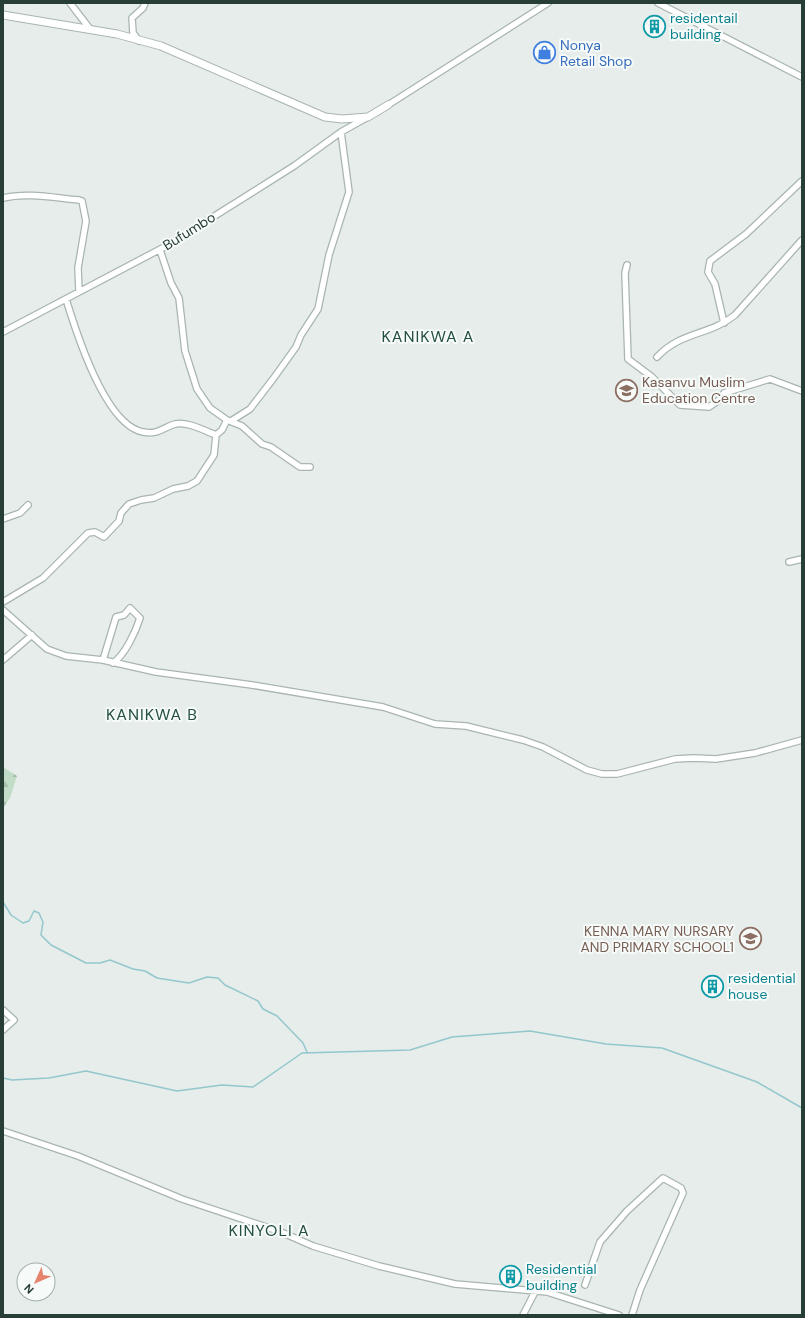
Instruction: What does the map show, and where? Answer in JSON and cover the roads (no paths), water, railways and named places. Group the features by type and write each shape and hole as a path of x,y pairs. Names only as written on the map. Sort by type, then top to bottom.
{"street":[{"path":"70,3 90,29"},
{"path":"139,41 133,33 132,18 143,8 145,3"},
{"path":"3,15 117,34 161,46 325,117 342,119 368,117 548,3"},
{"path":"658,3 802,77"},
{"name":"Bufumbo","path":"3,332 160,250 294,166 341,132 368,117"},
{"path":"3,602 42,578 88,533 95,532 104,537 119,521 121,512 129,504 154,498 173,489 193,484 214,455 216,435 222,430 229,420 250,409 273,380 296,347 301,334 318,309 330,255 350,192 341,132"},
{"path":"724,324 716,284 708,272 710,261 746,234 802,181"},
{"path":"3,198 14,196 34,196 79,200 82,202 86,221 78,268 79,291"},
{"path":"657,357 671,344 683,338 708,331 724,324 735,315 802,240"},
{"path":"160,250 171,283 180,298 185,351 197,389 210,408 242,426 262,444 271,447 300,466 310,467"},
{"path":"627,265 624,273 628,359 652,377 680,405 709,407 719,400 724,393 770,379 802,391"},
{"path":"66,299 90,370 117,415 142,432 155,434 176,424 188,425 216,435"},
{"path":"3,519 20,513 28,505"},
{"path":"789,562 802,559"},
{"path":"103,660 116,618 124,615 130,608 140,618 133,638 122,651 118,659 113,663"},
{"path":"3,610 47,649 58,654 76,658 103,660 156,672 244,684 383,707 435,724 466,726 523,740 544,747 587,770 602,774 618,774 675,759 716,759 755,753 802,740"},
{"path":"3,660 32,635"},
{"path":"3,1010 14,1020 3,1030"},
{"path":"3,1131 78,1156 182,1199 281,1232 313,1246 379,1266 455,1284 536,1290 619,1315"},
{"path":"585,1284 600,1242 627,1211 662,1178 681,1188 683,1193 640,1290 632,1315"},
{"path":"524,1315 536,1290"}],"waterway":[{"path":"3,902 11,915 23,923 29,921 34,911 39,913 43,922 41,935 51,945 86,963 100,963 110,960 133,969 145,971 157,978 189,983 207,977 218,978 225,985 258,1001 263,1009 277,1016 303,1043 307,1052"},
{"path":"3,1078 12,1080 49,1078 86,1071 177,1091 222,1085 253,1087 302,1053 410,1050 452,1037 530,1031 606,1044 662,1048 757,1082 802,1108"}],"place":[{"name":"residentail building","path":"655,26"},
{"name":"Nonya Retail Shop","path":"545,53"},
{"name":"Kasanvu Muslim Education Centre","path":"626,390"},
{"name":"KENNA MARY NURSARY AND PRIMARY SCHOOL1","path":"750,939"},
{"name":"residential house","path":"713,986"},
{"name":"Residential building","path":"510,1277"}],"district":[{"name":"KANIKWA A","path":"428,336"},
{"name":"KANIKWA B","path":"152,714"},
{"name":"KINYOLI A","path":"269,1230"}]}
